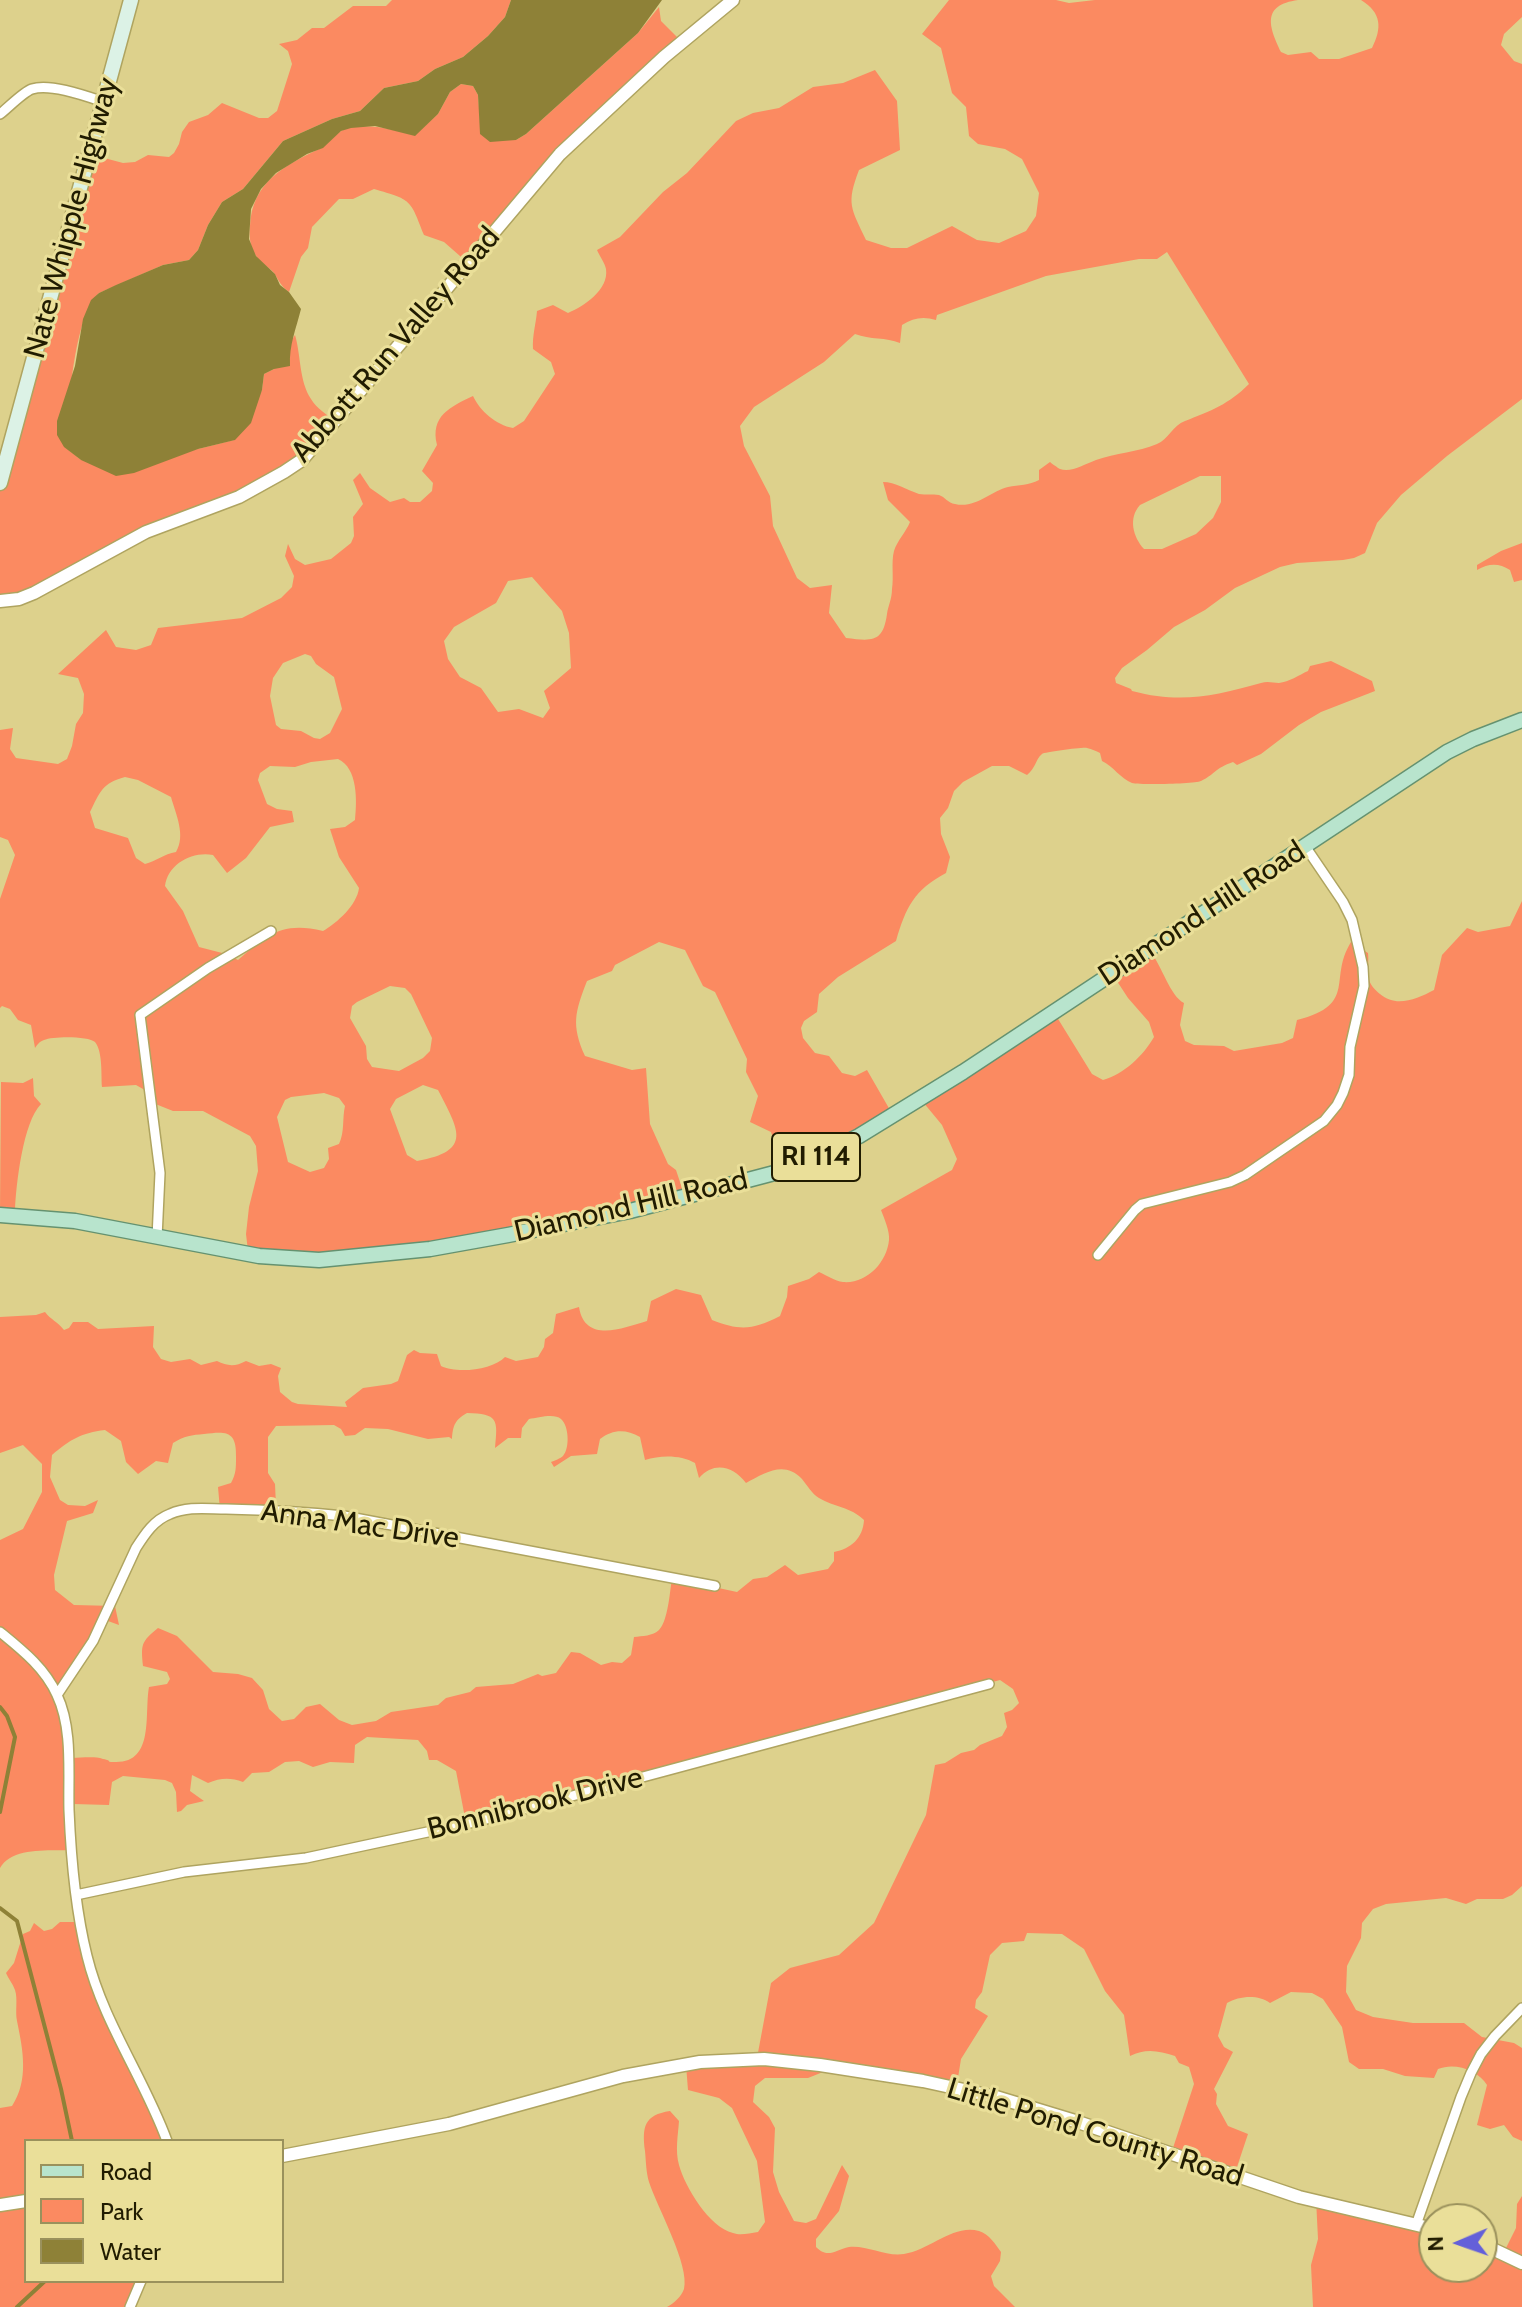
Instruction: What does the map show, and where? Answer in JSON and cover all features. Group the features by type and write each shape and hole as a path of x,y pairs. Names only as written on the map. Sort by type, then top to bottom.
{"main road":[{"name":"Nate Whipple Highway","path":"0,483 4,455 131,0"},
{"name":"Diamond Hill Road","path":"0,1215 75,1221 259,1256 319,1260 430,1249 630,1211 782,1171 823,1154 963,1072 1447,752 1522,720"}],"street":[{"name":"Abbott Run Valley Road","path":"0,601 19,599 34,593 146,532 239,497 302,460 560,154 664,57 733,0"},
{"path":"0,114 32,89 76,93 104,102"},
{"path":"1098,1255 1142,1204 1230,1182 1245,1175 1324,1121 1337,1105 1349,1075 1350,1047 1364,986 1363,967 1352,920 1305,846"},
{"path":"157,1238 160,1173 140,1015 208,968 271,931"},
{"name":"Anna Mac Drive","path":"57,1695 93,1641 144,1535 155,1522 168,1514 191,1509 289,1510 344,1516 715,1586"},
{"path":"0,1632 38,1666 57,1695 67,1735 71,1853 87,1958 99,1993 166,2139"},
{"name":"Bonnibrook Drive","path":"76,1895 184,1872 306,1858 479,1821 989,1684"},
{"path":"1416,2225 1471,2073 1495,2036 1522,2008"},
{"name":"Little Pond County Road","path":"284,2156 449,2124 650,2071 700,2062 764,2059 923,2081 996,2097 1089,2125 1299,2197 1416,2225"},
{"path":"0,2205 24,2201"},
{"path":"1498,2252 1522,2263"},
{"path":"130,2307 140,2283"}],"green space":[{"path":"392,0 511,0 505,17 463,57 435,69 418,81 384,88 360,111 332,119 283,141 243,189 222,202 198,250 189,260 163,265 99,293 90,305 78,342 65,447 81,460 198,449 234,440 262,390 264,374 274,369 295,335 307,392 335,422 288,473 175,520 36,594 0,599 0,450 11,452 93,155 123,163 135,162 148,155 169,157 189,122 208,115 222,103 259,118 268,118 277,111 292,64 288,51 279,44 297,40 312,28 324,28 353,6 386,6"},
{"path":"949,0 1056,0 1069,3 1095,0 1298,0 1278,7 1271,18 1273,34 1281,52 1288,55 1311,52 1319,59 1339,59 1372,48 1375,41 1378,21 1373,10 1361,0 1522,0 1522,17 1504,34 1501,45 1514,61 1522,64 1522,399 1401,495 1377,523 1365,553 1343,560 1280,567 1235,588 1174,627 1122,668 1115,678 1116,683 1132,691 1166,697 1197,697 1264,682 1283,682 1308,671 1310,666 1331,661 1372,681 1375,691 1321,712 1261,754 1237,765 1233,762 1227,764 1197,782 1132,783 1102,761 1100,753 1084,748 1042,754 1027,775 1009,766 992,766 963,782 954,791 948,808 940,818 941,834 950,857 946,873 926,886 913,901 896,941 838,977 819,994 817,1012 804,1021 801,1028 803,1038 815,1053 829,1056 842,1073 855,1076 867,1070 894,1117 783,1167 771,1132 750,1122 758,1096 746,1072 747,1059 715,992 703,986 685,950 659,942 615,965 612,971 587,981 577,1010 576,1027 585,1056 632,1070 646,1068 650,1124 668,1164 676,1170 684,1194 583,1218 576,1214 511,1226 513,1230 321,1258 248,1251 249,1207 258,1171 256,1146 250,1136 203,1111 173,1111 153,1103 150,1093 136,1085 102,1087 100,1057 95,1042 55,1038 42,1041 35,1048 31,1025 18,1020 10,1009 0,1008 0,899 15,855 8,840 0,837 0,730 13,728 10,749 16,758 58,764 67,759 76,724 83,713 84,694 78,678 58,674 106,630 116,647 136,650 151,645 158,628 242,618 281,598 292,587 294,576 285,556 288,544 295,559 305,565 331,559 351,543 354,536 353,517 363,504 353,480 360,473 370,488 390,502 404,498 410,502 420,502 432,491 433,483 422,471 437,445 436,427 439,420 450,409 473,396 484,412 501,424 513,428 524,421 555,374 551,362 533,349 537,311 553,305 568,313 594,296 606,277 597,250 620,237 736,121 753,113 779,108 813,87 843,83 875,70 897,101 900,150 859,170 852,191 852,206 866,240 891,248 907,248 952,226 977,240 999,243 1026,231 1036,216 1039,193 1022,159 1005,149 978,144 969,136 966,107 952,93 941,48 922,34","holes":["1167,252 1249,384 1219,406 1181,423 1157,444 1069,470 1060,469 1050,462 1039,470 1039,480 1002,489 969,504 953,503 939,495 919,494 883,482 888,500 910,522 894,551 891,596 883,630 875,638 846,638 829,613 832,585 810,588 797,578 773,526 770,496 744,446 740,426 754,407 824,362 855,334 900,343 902,325 910,321 922,318 936,320 937,315 1046,276 1139,259 1157,259","1200,476 1221,476 1221,502 1213,518 1196,534 1162,549 1144,549 1140,544 1133,527 1140,505","532,577 562,611 569,633 571,668 544,691 550,708 543,718 519,709 498,712 481,688 460,677 448,659 444,641 454,627 496,603 508,581","305,654 334,677 342,709 330,733 320,739 276,725 270,696 273,678 283,663","338,759 345,763 353,777 355,820 345,827 330,829 339,857 359,888 354,901 340,918 323,931 296,928 276,932 238,960 199,947 183,911 165,886 167,878 182,861 205,854 213,855 227,873 246,858 270,827 294,822 292,811 267,804 258,780 260,773 270,766 295,767","125,777 138,780 171,797 180,832 176,852 145,864 136,858 128,838 95,828 90,812 99,794 111,782","390,986 405,988 411,994 432,1038 430,1051 399,1071 372,1067 367,1059 366,1046 350,1018 352,1006","423,1085 438,1090 455,1127 454,1144 435,1157 417,1161 407,1155 390,1109 396,1099","324,1093 339,1098 345,1106 342,1134 339,1144 328,1148 329,1159 324,1168 310,1172 288,1162 277,1117 285,1100 291,1097"]},
{"path":"659,7 661,21 682,42 560,156 468,263 444,242 424,235 416,214 403,199 374,189 353,199 339,199 312,227 308,248 301,257 289,292 256,256 250,242 250,226 252,211 263,187 282,169 323,147 340,132 365,126 415,135 438,114 450,92 461,84 473,86 478,95 481,134 516,140 638,33"},
{"path":"1522,543 1522,580 1514,582 1510,570 1498,565 1477,570 1477,565"},
{"path":"1522,901 1522,1886 1503,1899 1477,1899 1466,1904 1446,1898 1386,1904 1373,1909 1362,1923 1361,1938 1347,1966 1346,1992 1356,2010 1373,2017 1413,2023 1464,2023 1482,2037 1514,2043 1522,2048 1522,2141 1513,2137 1504,2125 1490,2129 1477,2125 1487,2085 1478,2075 1452,2066 1438,2069 1434,2078 1405,2076 1383,2069 1359,2069 1349,2062 1342,2027 1323,1999 1312,1993 1291,1992 1270,2003 1248,1997 1227,2003 1218,2036 1224,2047 1233,2052 1214,2089 1216,2104 1228,2126 1248,2134 1236,2170 1173,2148 1194,2084 1189,2067 1179,2063 1175,2056 1158,2052 1147,2051 1130,2056 1124,2015 1105,1991 1084,1949 1062,1934 1027,1933 1024,1941 1002,1943 990,1955 975,2008 988,2016 961,2059 957,2084 833,2068 808,2078 765,2078 755,2086 753,2102 769,2117 775,2128 773,2172 794,2221 806,2223 816,2219 842,2165 849,2176 839,2211 816,2239 816,2247 820,2251 832,2253 856,2247 904,2254 960,2231 983,2232 1001,2252 1000,2261 991,2276 994,2286 1015,2307 667,2307 681,2295 685,2279 678,2251 648,2178 644,2143 647,2124 655,2116 670,2111 679,2121 679,2165 699,2205 724,2229 739,2234 758,2232 765,2222 757,2161 732,2108 719,2098 688,2090 686,2065 757,2058 771,1983 790,1968 839,1955 874,1923 926,1815 935,1765 1002,1736 1007,1727 1004,1713 1019,1703 1013,1689 1000,1680 466,1823 456,1771 437,1760 429,1760 427,1751 418,1740 367,1737 355,1745 354,1763 330,1762 313,1767 299,1761 285,1762 269,1772 252,1773 243,1782 225,1779 208,1783 192,1775 190,1791 204,1801 187,1805 177,1812 176,1792 172,1783 123,1776 112,1782 109,1805 73,1804 74,1850 23,1853 6,1861 0,1868 0,1540 23,1529 42,1492 42,1464 23,1445 0,1453 0,1317 45,1312 64,1330 73,1322 88,1322 98,1329 154,1326 153,1347 161,1359 171,1362 190,1359 201,1365 217,1361 231,1365 246,1361 259,1366 271,1364 281,1368 278,1376 280,1392 292,1402 347,1407 345,1402 363,1388 398,1381 407,1355 414,1350 437,1354 441,1366 456,1370 484,1368 505,1357 516,1361 538,1357 545,1339 553,1333 556,1314 579,1307 589,1326 597,1330 617,1329 647,1321 651,1301 676,1289 701,1295 712,1320 739,1327 762,1324 780,1316 788,1286 819,1272 843,1282 852,1282 868,1275 880,1263 889,1240 881,1210 952,1170 957,1159 942,1125 923,1102 1055,1014 1092,1074 1103,1080 1132,1063 1154,1037 1149,1022 1113,975 1150,951 1174,994 1184,1003 1180,1025 1185,1041 1194,1045 1224,1046 1234,1051 1282,1043 1293,1038 1297,1020 1329,1006 1335,998 1345,953 1353,939 1358,947 1368,953 1368,976 1373,987 1386,998 1400,1001 1414,999 1434,990 1442,955 1467,928 1478,932 1510,926","holes":["467,1413 485,1415 494,1420 495,1448 508,1438 521,1438 522,1428 529,1419 558,1417 566,1427 568,1443 563,1456 551,1462 554,1467 571,1456 597,1454 600,1439 620,1431 640,1437 645,1460 684,1458 695,1463 699,1478 711,1469 723,1468 729,1469 746,1483 774,1470 788,1470 802,1479 819,1498 859,1516 864,1520 863,1526 855,1542 834,1552 834,1561 828,1569 798,1575 785,1565 767,1577 753,1579 737,1592 672,1578 662,1626 654,1633 634,1637 631,1655 622,1663 601,1665 580,1653 571,1652 556,1673 538,1674 513,1684 476,1687 470,1692 446,1698 438,1705 391,1712 376,1721 352,1725 339,1720 320,1704 306,1707 294,1719 282,1721 269,1709 263,1690 252,1678 213,1672 177,1636 158,1628 143,1644 143,1666 167,1672 170,1679 167,1684 149,1687 142,1746 128,1760 110,1762 96,1758 72,1758 62,1692 95,1646 108,1621 119,1625 115,1606 74,1605 55,1590 54,1575 67,1521 93,1513 98,1500 85,1506 68,1505 60,1500 50,1477 52,1455 77,1438 105,1430 121,1441 126,1462 138,1474 156,1461 168,1463 173,1443 181,1439 224,1433 235,1442 236,1465 231,1483 218,1487 220,1510 273,1509 276,1506 275,1484 268,1473 268,1437 276,1426 334,1425 345,1436 355,1435 365,1428 388,1429 428,1439 452,1439 454,1426"]},
{"path":"33,1078 34,1096 41,1104 25,1139 15,1210 0,1212 1,1082 23,1083"},
{"path":"60,1922 84,1922 99,1988 168,2139 24,2139 24,2283 139,2283 129,2307 0,2307 0,2108 12,2106 23,2075 16,1994 6,1973 14,1963 23,1934 30,1931 34,1923 44,1931"},
{"path":"1522,2196 1522,2307 1313,2307 1311,2265 1318,2239 1316,2199 1418,2223 1418,2283 1498,2283 1498,2250 1504,2252 1516,2228 1517,2204"}],"water":[{"path":"511,0 662,0 638,33 516,140 490,142 480,134 478,95 473,86 461,84 450,92 438,114 415,136 375,126 351,128 341,131 323,148 276,173 261,189 251,209 249,239 256,256 275,274 280,285 301,309 290,366 264,374 251,423 235,440 116,476 81,460 64,447 57,435 57,421 75,366 83,319 91,300 99,293 163,265 189,260 198,250 222,202 243,189 283,141 332,119 360,111 384,88 418,81 435,69 463,57 505,17"}],"waterway":[{"path":"0,1707 15,1737 0,1812"},
{"path":"0,1908 17,1921 72,2139"},
{"path":"17,2307 43,2283"}]}
